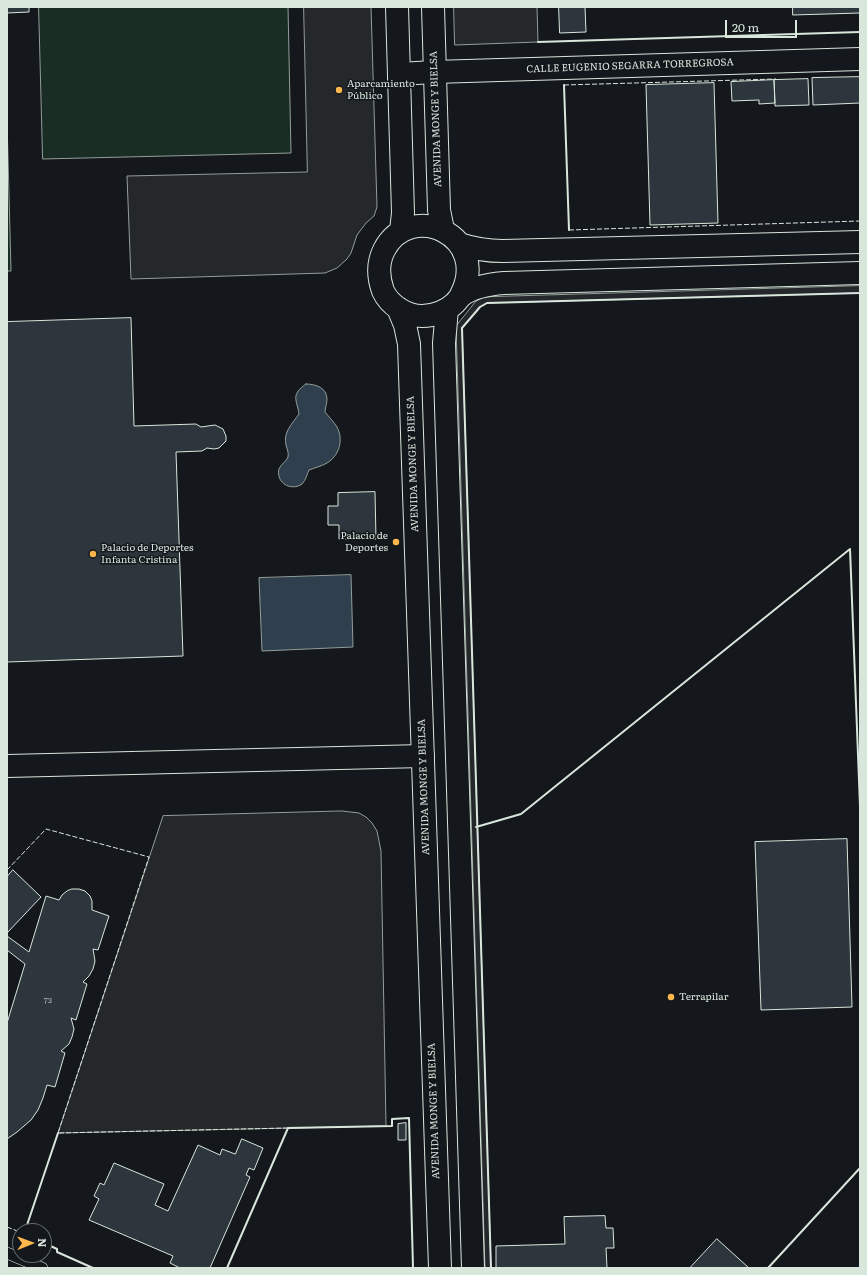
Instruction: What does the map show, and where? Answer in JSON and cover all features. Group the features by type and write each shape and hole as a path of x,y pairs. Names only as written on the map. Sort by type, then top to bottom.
{"street":[{"path":"397,7 403,213 401,231"},
{"name":"AVENIDA MONGE Y BIELSA","path":"433,7 439,210 451,237"},
{"name":"CALLE EUGENIO SEGARRA TORREGROSA","path":"399,74 860,60"},
{"path":"860,242 503,251 481,250 451,237 433,227 422,226 411,227 401,231 386,245 379,264 378,274 384,294 390,302 398,308 414,315 423,316 432,315 476,288 488,284 860,273"},
{"path":"451,237 465,253 468,264 466,286 454,302 444,343 472,1268"},
{"name":"AVENIDA MONGE Y BIELSA","path":"398,308 405,325 409,344 440,1268"},
{"path":"7,766 423,756"}],"lane":[{"path":"7,1253 42,1268"}],"green space":[{"path":"39,7 288,7 291,153 43,159"},
{"path":"7,120 11,271 7,271"}],"shaded area":[{"name":"Aparcamiento Público","path":"304,7 371,7 377,207 374,216 366,223 357,235 351,253 337,268 325,273 131,279 127,176 307,172"},
{"path":"454,7 537,7 538,42 455,45"},
{"path":"860,286 860,293 487,303 480,307 462,328 491,1268 485,1268 456,326 476,301 484,297"},
{"path":"342,811 359,813 372,823 377,831 381,851 386,1126 58,1133 163,816"}],"water":[{"path":"306,384 320,387 327,395 325,412 337,427 340,442 335,456 331,460 309,470 302,484 292,487 285,485 282,482 278,473 280,467 288,457 285,440 287,432 299,414 296,395 298,391"},
{"path":"351,575 353,647 262,651 259,578"}],"building":[{"path":"7,7 29,7 29,12 7,13"},
{"path":"559,7 585,7 586,32 560,33"},
{"path":"793,7 860,7 860,13 793,15"},
{"path":"860,77 860,103 813,105 812,78"},
{"path":"808,79 809,105 775,106 774,80"},
{"path":"774,80 775,103 759,104 759,100 732,101 731,82"},
{"path":"714,83 718,223 650,225 646,85"},
{"name":"Palacio de Deportes Infanta Cristina","path":"131,318 134,426 196,424 201,427 215,425 223,429 226,436 226,441 219,448 207,448 202,451 176,452 183,656 7,662 7,322"},
{"path":"375,492 376,539 339,539 339,525 328,525 328,506 338,506 338,493"},
{"path":"847,839 852,1007 761,1010 755,842"},
{"path":"13,870 41,897 7,933 7,877"},
{"path":"72,889 85,891 90,896 92,901 92,910 109,916 98,950 93,949 95,961 89,976 83,982 87,984 76,1020 71,1018 74,1029 69,1044 61,1051 65,1053 55,1087 47,1085 38,1110 31,1120 7,1139 7,1023 25,964 7,950 7,936 29,952 46,896 59,900 62,895"},
{"path":"406,1123 406,1140 398,1140 398,1124"},
{"path":"242,1139 263,1148 254,1170 249,1168 246,1175 250,1177 210,1268 180,1268 170,1263 173,1256 89,1220 99,1199 94,1196 100,1183 104,1185 114,1163 164,1184 155,1205 168,1211 198,1145 220,1155 222,1149 235,1154"},
{"path":"605,1216 606,1228 613,1228 614,1248 606,1248 607,1268 496,1268 496,1246 565,1244 564,1217"},
{"path":"717,1239 749,1268 690,1268"}],"fence":[{"path":"564,85 776,79"},
{"path":"569,230 860,221"},
{"path":"7,870 46,829 149,857 58,1133 288,1128"},
{"path":"7,1227 12,1229"}],"wall":[{"path":"538,42 860,32"},
{"path":"564,85 569,230"},
{"path":"491,1268 462,328 480,307 487,303 860,293"},
{"path":"476,827 521,814 850,549 860,806"},
{"path":"227,1268 288,1128 392,1126 392,1119 409,1118 413,1268"},
{"path":"28,1223 58,1133"},
{"path":"768,1268 860,1168"},
{"path":"52,1247 57,1249 57,1252 93,1268"}],"place":[{"name":"Aparcamiento Público","path":"339,90"},
{"name":"Palacio de Deportes","path":"396,542"},
{"name":"Palacio de Deportes Infanta Cristina","path":"93,554"},
{"name":"Terrapilar","path":"671,997"}]}
